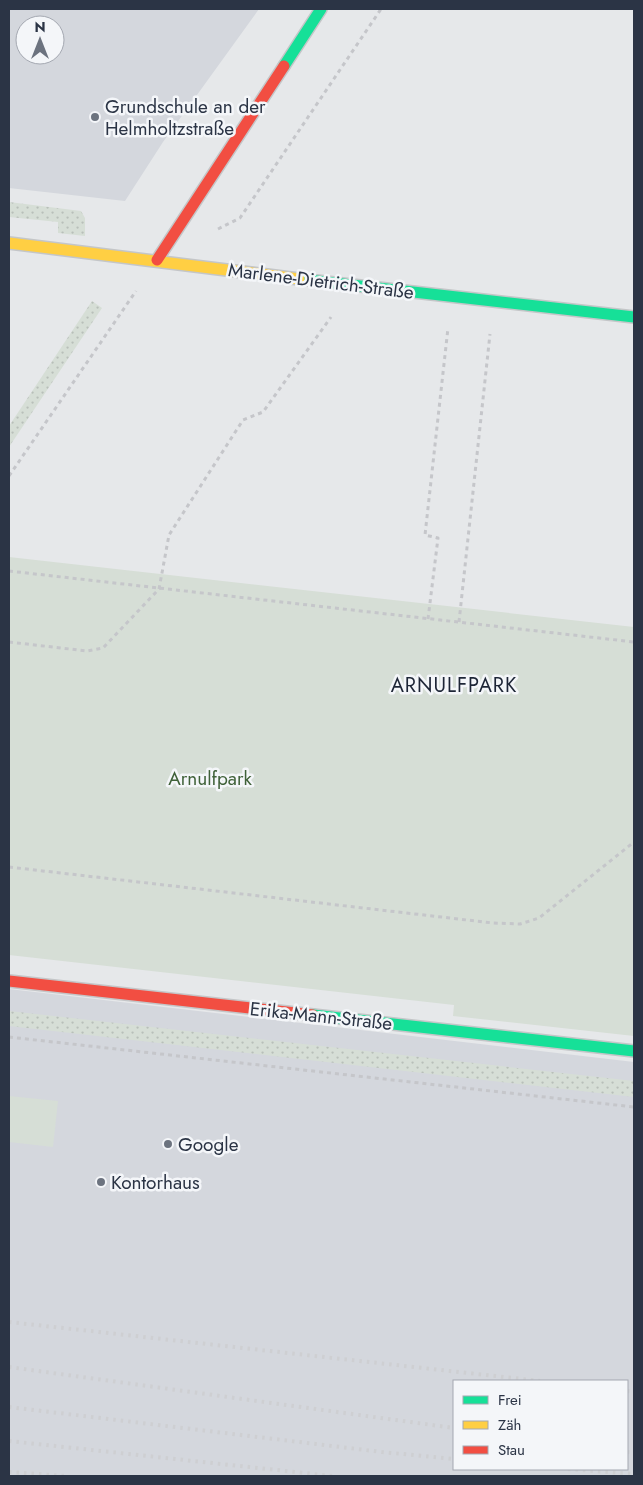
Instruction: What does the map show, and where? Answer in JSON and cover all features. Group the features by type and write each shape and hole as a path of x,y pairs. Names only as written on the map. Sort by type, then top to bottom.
{"street":[{"path":"157,260 321,9"},
{"name":"Marlene-Dietrich-Straße","path":"9,243 157,260 352,286 634,318"},
{"name":"Erika-Mann-Straße","path":"9,981 634,1051"}],"path":[{"path":"215,230 240,218 381,9"},
{"path":"9,476 157,260"},
{"path":"9,642 87,651 100,649 159,589 168,535 243,420 263,412 352,286"},
{"path":"428,619 438,538 425,535 452,298"},
{"path":"458,622 490,334"},
{"path":"9,571 634,642 634,638"},
{"path":"9,867 492,923 520,924 539,918 634,842"},
{"path":"9,1037 634,1107"}],"shaded area":[{"name":"Grundschule an der Helmholtzstraße","path":"9,9 259,9 163,142 125,201 9,188"},
{"path":"9,989 634,1062 634,1476 9,1476"}],"green space":[{"path":"9,202 81,211 85,218 85,236 58,233 58,222 9,217"},
{"path":"92,301 102,308 9,447 9,426"},
{"name":"Arnulfpark","path":"9,557 634,627 634,1036 453,1016 454,1005 9,955"},
{"path":"9,1011 634,1081 634,1097 9,1026"},
{"path":"9,1096 58,1101 53,1147 9,1142"}],"railway":[{"path":"9,1322 531,1380"},
{"path":"9,1367 453,1428"},
{"path":"628,1391 634,1392"},
{"path":"9,1407 453,1459"},
{"path":"9,1441 332,1476"},
{"path":"628,1452 634,1453"},
{"path":"581,1470 634,1474"},
{"path":"9,1472 66,1476"}],"traffic: fast":[{"path":"284,66 321,9"},
{"path":"299,279 634,317"},
{"path":"313,1015 634,1051"}],"traffic: slow":[{"path":"9,243 299,279"}],"traffic: jam":[{"path":"157,260 284,66"},
{"path":"9,981 313,1015"}],"place":[{"name":"Grundschule an der Helmholtzstraße","path":"95,117"},
{"name":"Google","path":"168,1144"},
{"name":"Kontorhaus","path":"101,1182"}],"district":[{"name":"ARNULFPARK","path":"454,685"}]}
